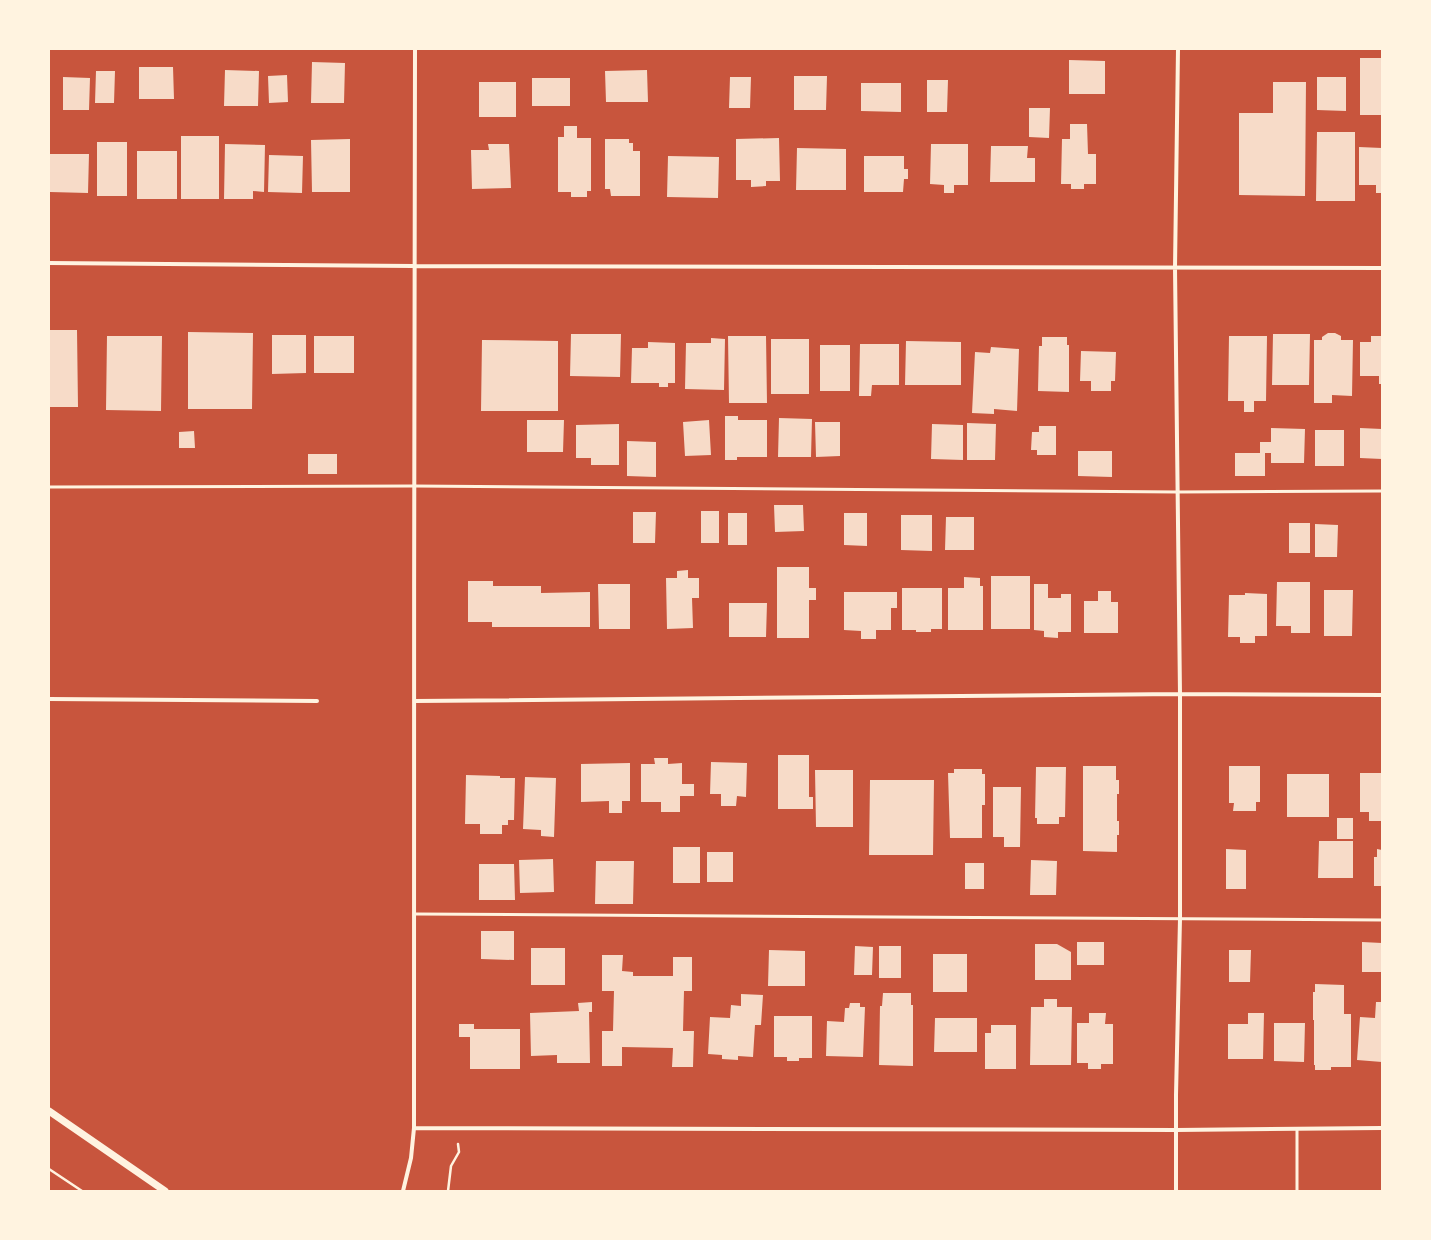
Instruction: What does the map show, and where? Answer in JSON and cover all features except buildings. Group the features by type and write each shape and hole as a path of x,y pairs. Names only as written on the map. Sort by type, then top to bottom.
{"street":[{"path":"403,1191 411,1154 414,1128 415,701 413,266 415,49"},
{"path":"1176,1191 1176,1095 1180,919 1180,694 1175,268 1178,49"},
{"path":"49,263 413,266 1382,268"},
{"path":"415,701 1180,694 1382,695"},
{"path":"49,700 317,701"},
{"path":"49,1111 165,1191"},
{"path":"414,1128 1176,1130 1382,1128"}],"lane":[{"path":"49,487 414,486 1178,492 1382,491"},
{"path":"415,914 1382,920"},
{"path":"1297,1129 1297,1191"}],"path":[{"path":"448,1191 450,1166 459,1152"},
{"path":"49,1169 82,1191"}]}
